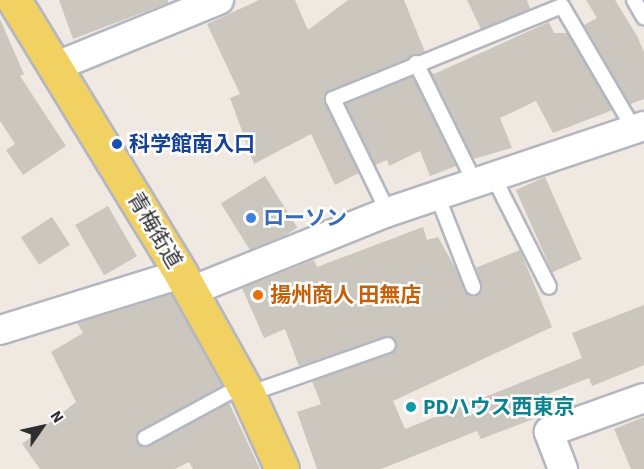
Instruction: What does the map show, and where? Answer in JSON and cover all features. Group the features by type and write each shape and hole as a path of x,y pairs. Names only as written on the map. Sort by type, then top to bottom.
{"main road":[{"name":"青梅街道","path":"14,0 57,66 186,282 246,389 276,467"}],"street":[{"path":"57,66 219,0"},
{"path":"0,330 186,282 483,178 639,127"},
{"path":"563,469 549,432 644,398"}],"lane":[{"path":"637,1 644,17"},
{"path":"388,212 333,99 416,63 562,6 639,127"},
{"path":"416,63 549,287"},
{"path":"437,195 473,288"},
{"path":"145,438 246,389 388,345"}],"building":[{"path":"59,0 168,0 168,3 73,39"},
{"path":"259,0 295,0 308,30 348,0 404,0 425,52 324,98 359,173 335,185 311,134 254,164 230,98 240,94 207,24"},
{"path":"467,0 527,0 530,9 481,29"},
{"path":"586,0 615,0 637,36 644,52 644,99 630,104 584,25 597,18"},
{"path":"0,19 24,74 20,76 66,146 23,175 6,150 15,144 0,121"},
{"path":"549,22 554,33 568,33 613,110 553,133 536,101 500,118 512,148 473,159 429,70 434,74"},
{"path":"413,76 456,166 430,176 420,151 389,166 387,160 375,165 345,104"},
{"path":"265,176 297,228 253,255 221,204"},
{"path":"545,177 582,259 552,272 516,190"},
{"path":"108,206 137,256 104,275 75,225"},
{"path":"52,217 70,245 39,265 21,237"},
{"path":"423,227 427,240 438,237 471,296 482,289 475,268 520,250 552,327 393,401 405,429 582,358 572,333 644,305 644,365 592,386 589,378 530,401 536,418 481,439 477,431 381,469 317,469 297,412 321,404 312,381 391,353 396,342 385,337 299,366 285,329 264,338 242,288 314,260 317,267"},
{"path":"171,294 222,386 141,430 137,442 149,446 229,403 260,469 193,469 189,462 175,469 40,469 22,444 76,402 51,352 83,333 77,323"},
{"path":"644,417 644,469 631,469 614,429"}],"place":[{"name":"科学館南入口","path":"117,144"},
{"name":"ローソン","path":"251,218"},
{"name":"揚州商人 田無店","path":"258,295"},
{"name":"PDハウス西東京","path":"411,407"}]}
